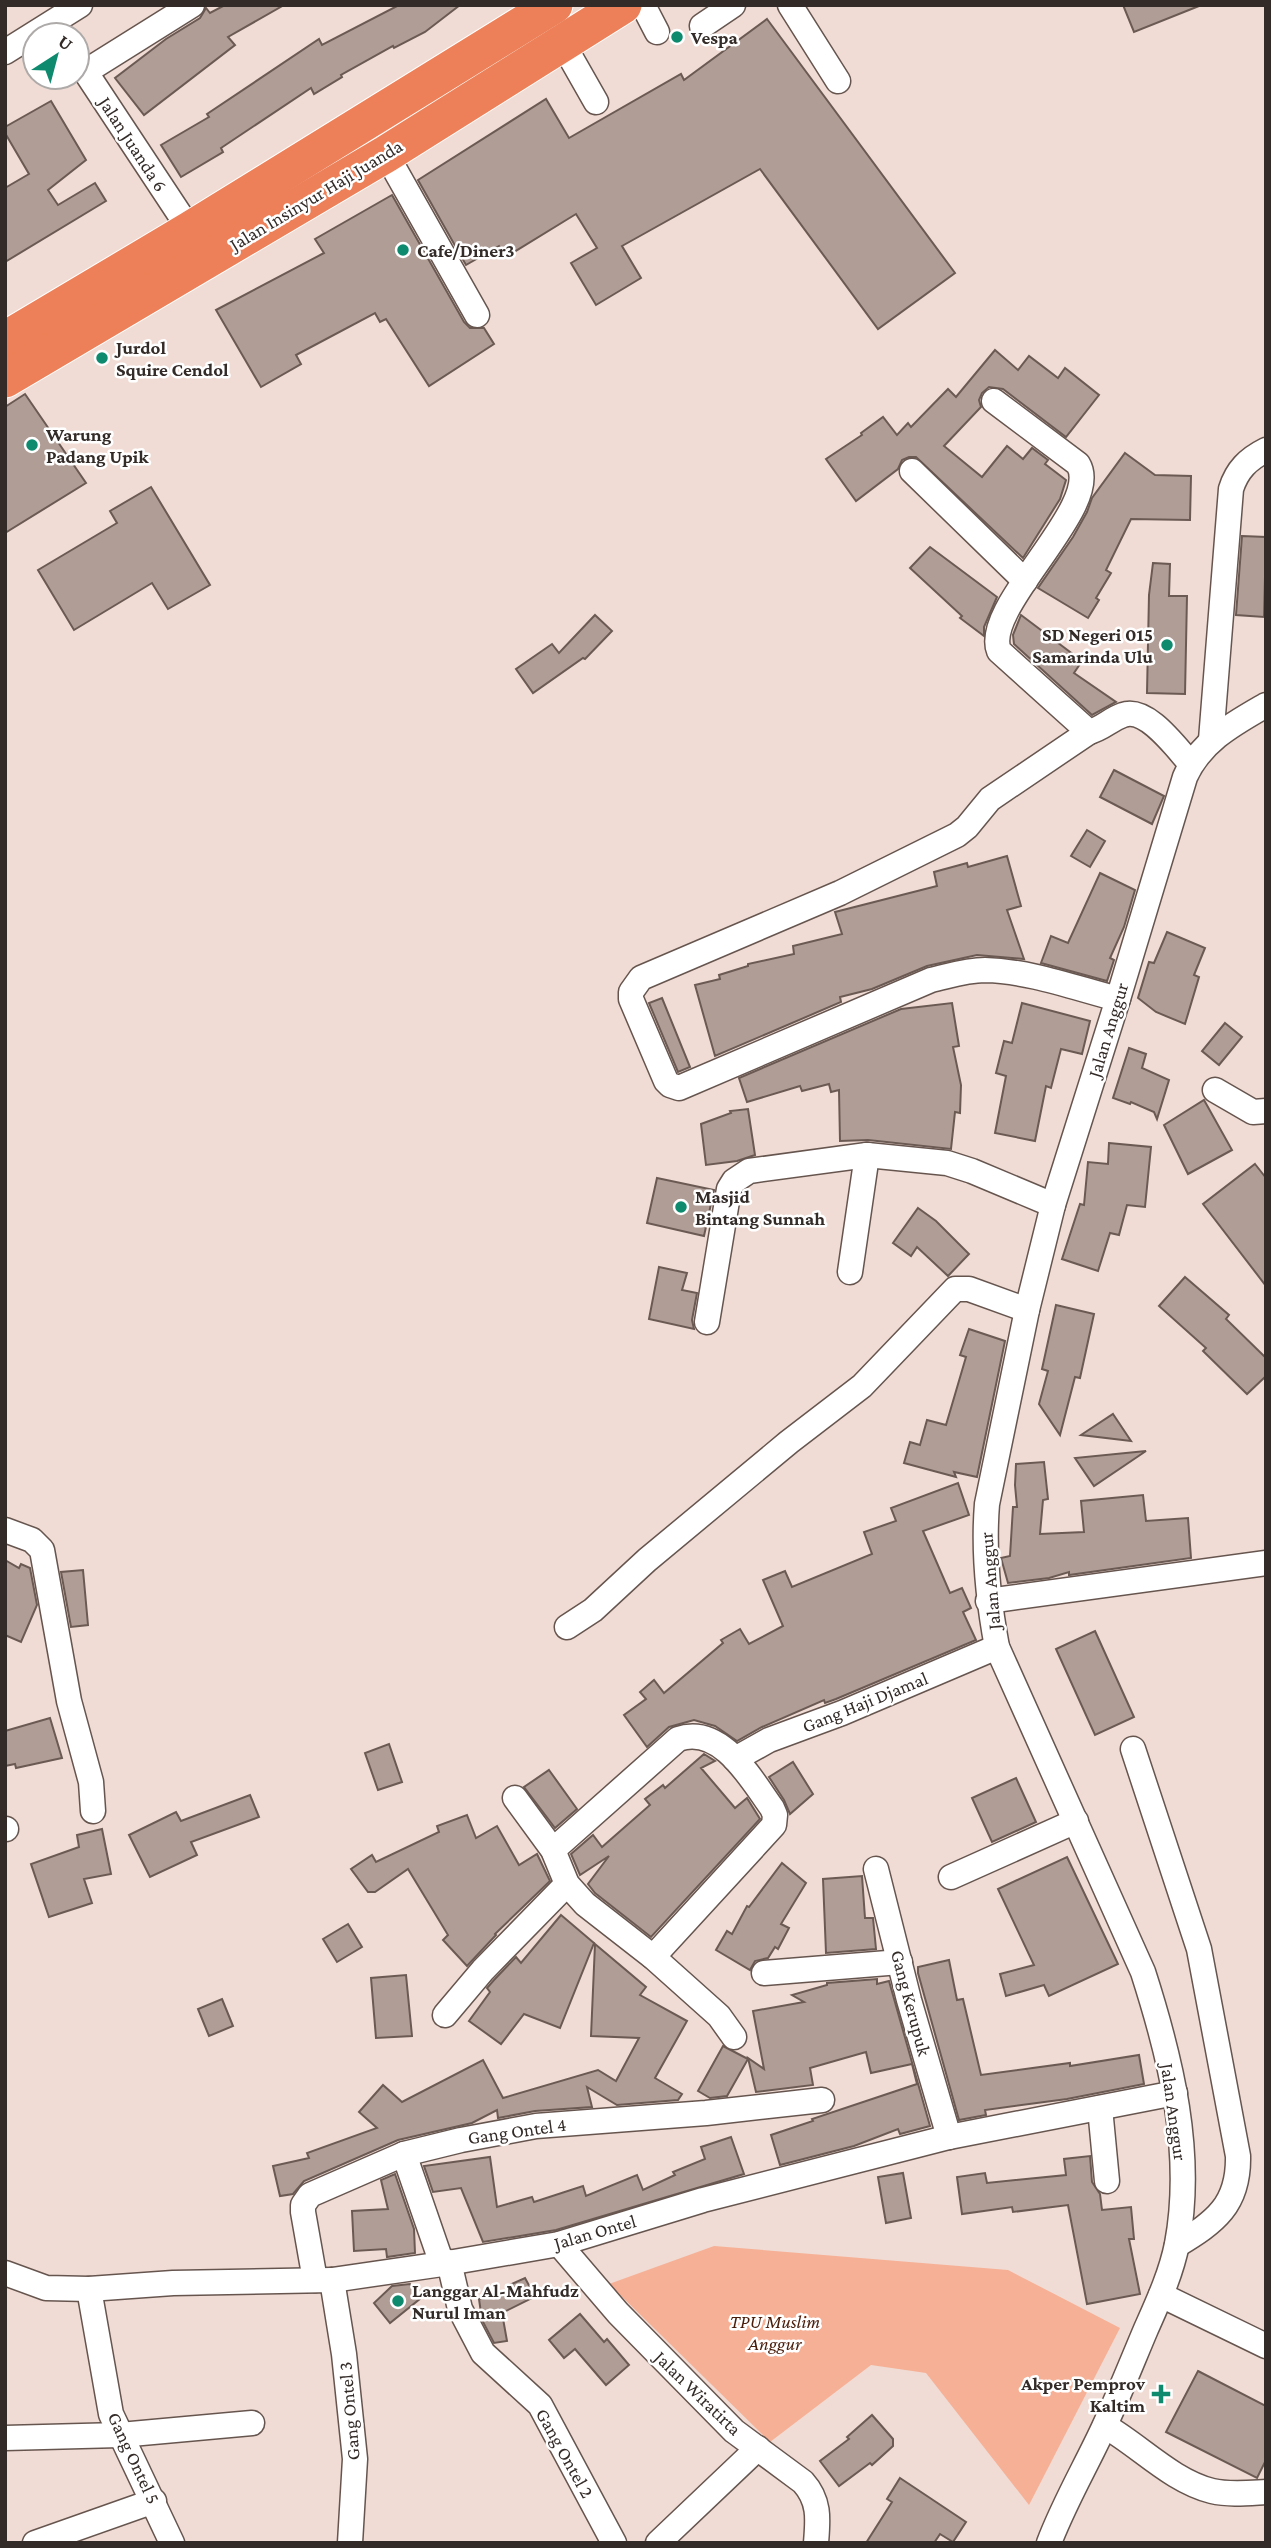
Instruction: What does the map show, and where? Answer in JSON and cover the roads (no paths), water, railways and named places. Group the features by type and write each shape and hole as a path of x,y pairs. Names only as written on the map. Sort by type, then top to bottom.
{"highway":[{"name":"Jalan Insinyur Haji Juanda","path":"5,340 190,230 554,5"},
{"name":"Jalan Insinyur Haji Juanda","path":"5,379 386,154 623,5"}],"street":[{"path":"52,21 80,5"},
{"path":"91,61 192,5"},
{"path":"643,5 657,32"},
{"path":"702,26 733,5"},
{"path":"790,5 838,81"},
{"path":"5,52 21,41"},
{"path":"563,44 596,102"},
{"name":"Jalan Juanda 6","path":"91,81 190,230"},
{"path":"386,154 477,315"},
{"path":"994,401 1078,464 1083,476 1081,486 1058,534 1025,581 998,629 996,645 999,651 1088,732"},
{"path":"1211,740 1231,489 1236,474 1248,461 1266,450"},
{"path":"912,471 1025,581"},
{"name":"Jalan Anggur","path":"1049,2543 1105,2426 1161,2295 1177,2245 1183,2197 1182,2158 1175,2093 1143,1972 997,1647 988,1601 984,1533 987,1504 1027,1310 1053,1205 1185,777 1191,764 1211,740 1266,705"},
{"path":"1118,999 1028,975 1004,971 964,972 931,980 679,1088 670,1085 666,1080 631,999 634,986 641,978 840,892 957,835 990,799 1088,732 1099,729 1125,714 1138,715 1161,731 1191,764"},
{"path":"1215,1090 1252,1112 1266,1111"},
{"path":"707,1322 729,1189 734,1181 749,1171 867,1155 947,1163 1053,1205"},
{"path":"850,1272 867,1155"},
{"path":"567,1627 593,1610 647,1560 789,1442 862,1386 955,1289 969,1289 1027,1310"},
{"path":"5,1530 38,1544 44,1557 69,1701 91,1782 93,1811"},
{"path":"988,1601 1266,1563"},
{"name":"Gang Haji Djamal","path":"735,1759 769,1740 842,1713 997,1647"},
{"path":"553,1850 678,1739 697,1736 708,1739 735,1759 772,1808 775,1815 774,1825 653,1957"},
{"path":"1133,1749 1199,1949 1238,2156 1239,2174 1231,2199 1208,2226 1177,2245"},
{"path":"515,1798 553,1850 567,1884 585,1904 653,1957 719,2016 734,2037"},
{"path":"951,1877 1076,1821"},
{"name":"Gang Kerupuk","path":"876,1870 950,2137"},
{"path":"445,2015 483,1970 567,1884"},
{"path":"764,1973 900,1962"},
{"name":"Jalan Ontel","path":"5,2273 46,2288 89,2289 173,2283 323,2280 446,2263 559,2244 703,2200 950,2137 1175,2093"},
{"name":"Gang Ontel 4","path":"323,2280 303,2212 306,2200 310,2195 404,2154 536,2126 706,2113 822,2100"},
{"path":"1100,2108 1107,2180"},
{"name":"Gang Ontel 2","path":"404,2154 446,2263 460,2309 483,2353 540,2405 614,2543"},
{"name":"Jalan Wiratirta","path":"559,2244 618,2313 728,2425 811,2490 819,2515 816,2543"},
{"name":"Gang Ontel 3","path":"323,2280 345,2354 355,2459 350,2543"},
{"path":"5,2292 46,2288"},
{"name":"Gang Ontel 5","path":"89,2289 111,2414 172,2543"},
{"path":"1161,2295 1266,2346"},
{"path":"5,2438 120,2435 252,2423"},
{"path":"1105,2426 1193,2484 1212,2491 1241,2494 1266,2492"},
{"path":"658,2543 758,2448"},
{"path":"35,2543 154,2501"}],"place":[{"name":"Vespa","path":"677,37"},
{"name":"Cafe/Diner3","path":"403,250"},
{"name":"Jurdol Squire Cendol","path":"102,358"},
{"name":"Warung Padang Upik","path":"32,445"},
{"name":"SD Negeri 015 Samarinda Ulu","path":"1167,645"},
{"name":"Masjid Bintang Sunnah","path":"681,1207"},
{"name":"Langgar Al-Mahfudz Nurul Iman","path":"398,2301"},
{"name":"Akper Pemprov Kaltim","path":"1161,2394"}],"park label":[{"name":"TPU Muslim Anggur","path":"775,2332"}]}
